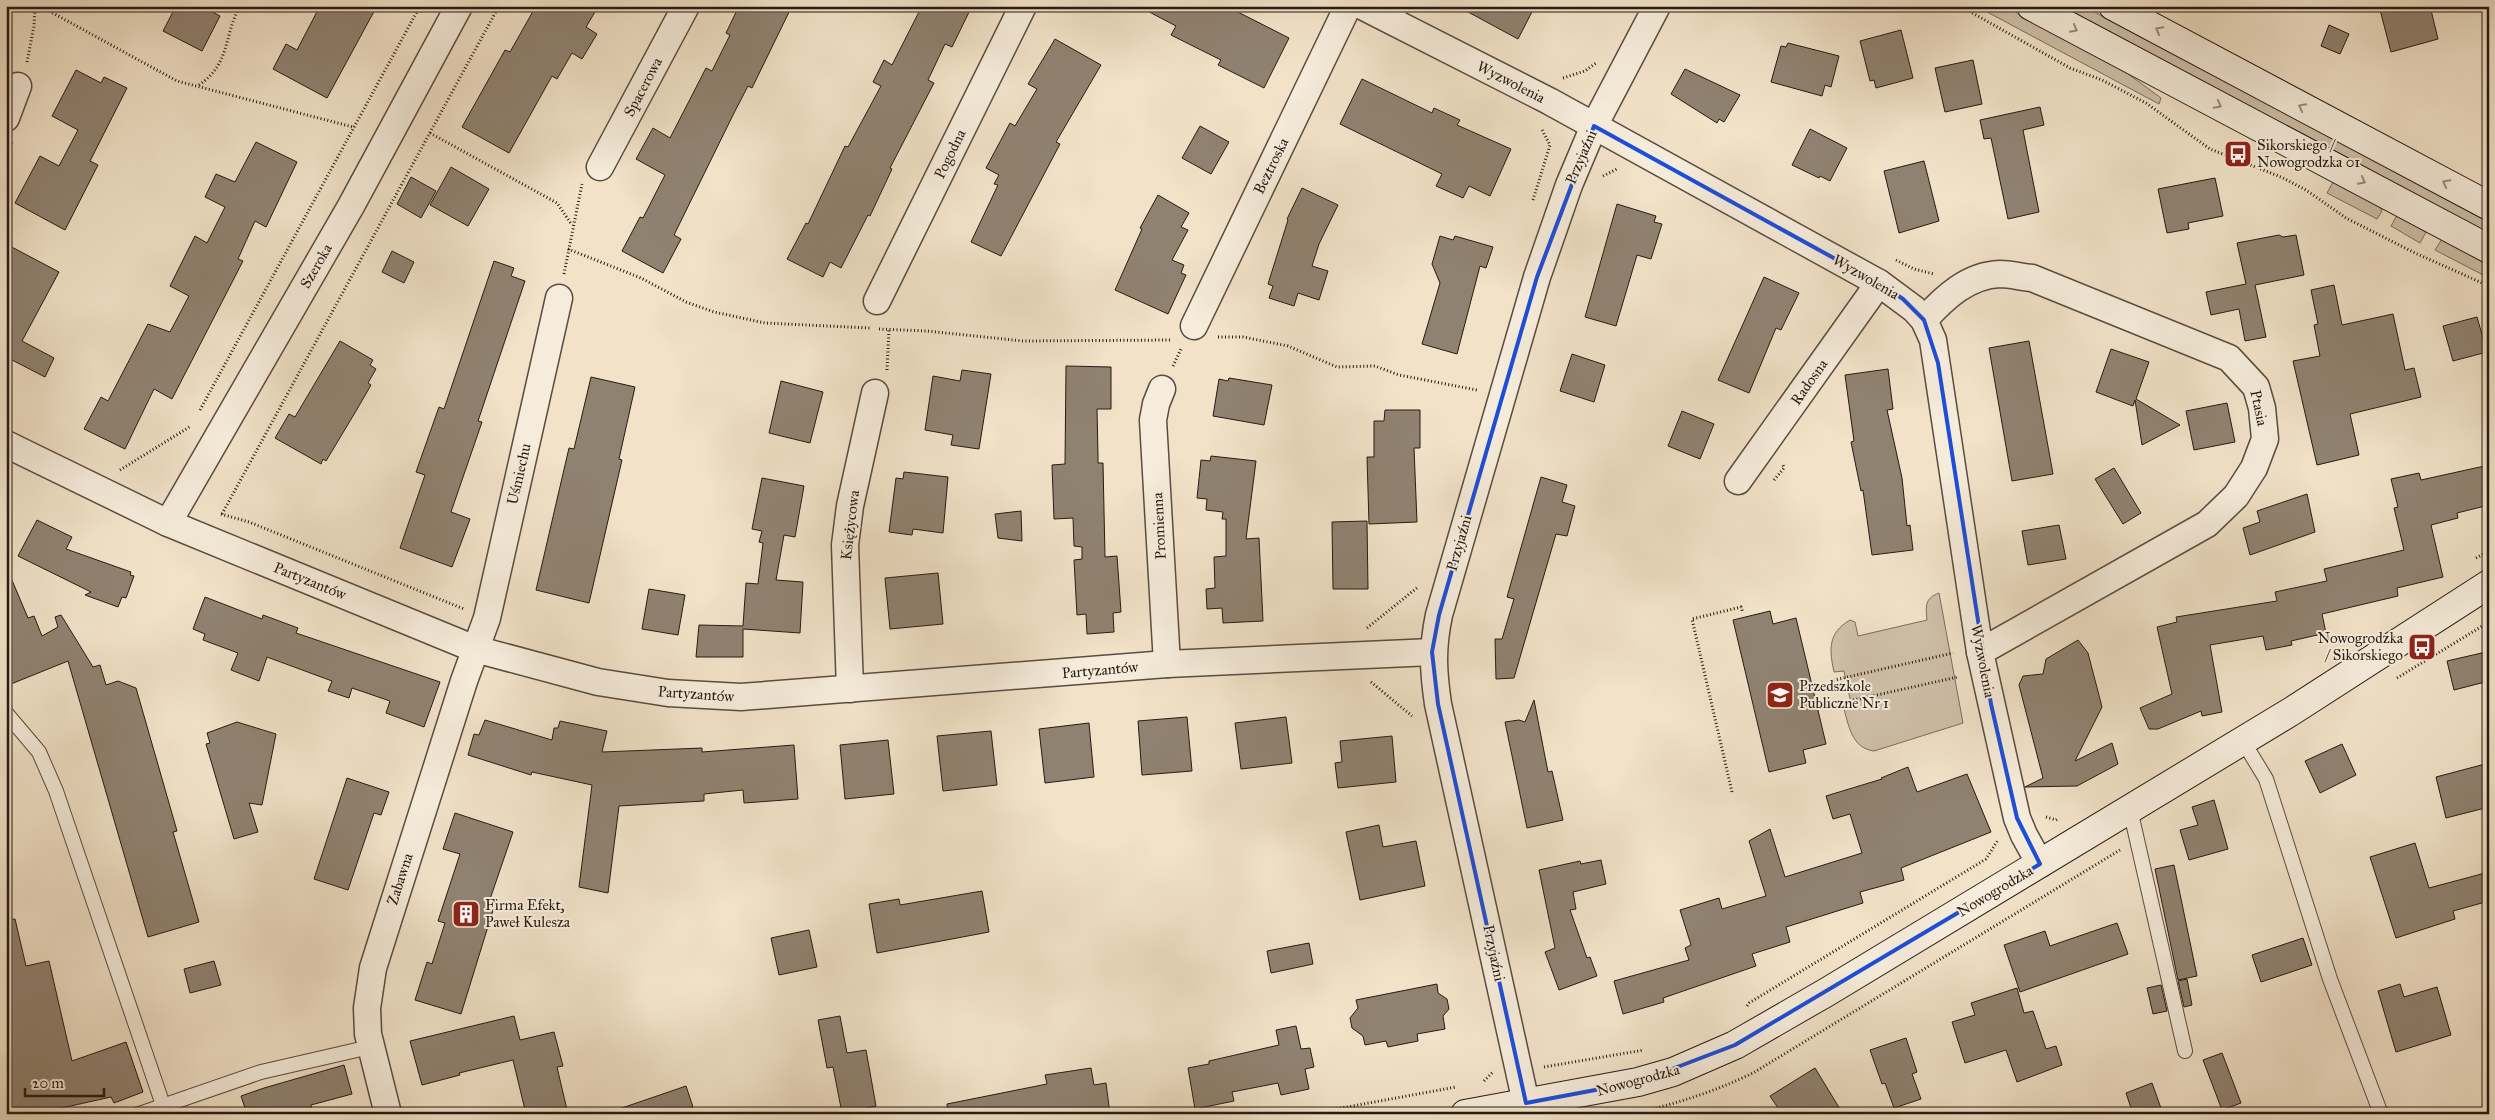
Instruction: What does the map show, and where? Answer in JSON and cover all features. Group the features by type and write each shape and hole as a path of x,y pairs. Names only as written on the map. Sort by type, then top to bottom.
{"street":[{"name":"Szeroka","path":"168,523 351,206 459,6"},
{"name":"Spacerowa","path":"600,167 686,6"},
{"name":"Pogodna","path":"877,302 1023,6"},
{"name":"Beztroska","path":"1199,333 1348,6"},
{"name":"Wyzwolenia","path":"1362,6 1398,14 1594,126 1879,283 1904,298 1924,320 1934,340 1938,363 1943,410 1980,652 2007,774 2022,829 2040,864"},
{"name":"Przyjaźni","path":"1526,1103 1438,704 1432,652 1440,608 1535,286 1569,185 1594,126 1657,6"},
{"path":"2031,6 2489,249"},
{"path":"2113,6 2489,206"},
{"path":"6,118 18,86"},
{"name":"Ptasia","path":"1924,320 1941,302 1963,286 1986,276 2001,274 2032,278 2229,358 2256,387 2262,408 2265,439 2254,468 2236,496 2207,524 1980,652"},
{"name":"Radosna","path":"1738,481 1879,283"},
{"name":"Uśmiechu","path":"475,649 487,618 559,298"},
{"name":"Promienna","path":"1162,389 1156,404 1153,420 1167,664"},
{"name":"Księżycowa","path":"850,689 844,545 850,506 876,393"},
{"name":"Partyzantów","path":"6,444 168,523 475,649 598,682 668,693 741,697 1167,664 1432,652"},
{"name":"Nowogrodzka","path":"1465,1114 1638,1082 1673,1072 1735,1045 2243,741 2489,584"},
{"name":"Zabawna","path":"388,1114 370,1047 367,1008 375,958 475,649"}],"lane":[{"path":"6,713 39,752 56,791 163,1105"},
{"path":"2243,741 2266,779 2330,979 2382,1114"},
{"path":"2130,809 2185,1051"},
{"path":"139,1114 260,1072 370,1047"}],"path":[{"path":"18,86 26,66 34,26 35,6"},
{"path":"40,6 177,81 190,86 198,86 354,127"},
{"path":"198,86 214,75 227,45 231,23 240,6"},
{"path":"199,411 420,6"},
{"path":"222,514 499,6"},
{"path":"1960,6 2070,68 2102,80 2146,104 2210,149 2281,177 2306,190 2346,218 2415,254 2489,286"},
{"path":"1561,79 1585,71 1595,63 1600,55"},
{"path":"1533,202 1550,145 1537,120"},
{"path":"430,133 557,202 572,225"},
{"path":"559,298 572,225 584,178 600,167"},
{"path":"1599,181 1613,169 1626,172"},
{"path":"568,249 641,278 686,302 714,312 765,322 927,331 1023,341 1172,340 1199,333 1243,337 1288,346 1338,366 1376,366 1399,375 1477,390"},
{"path":"876,393 885,389 890,312 877,302"},
{"path":"1162,389 1199,333"},
{"path":"1474,399 1480,380"},
{"path":"123,477 115,473 190,428 195,420"},
{"path":"1768,486 1784,468 1782,461"},
{"path":"183,497 487,618"},
{"path":"2473,560 2489,551"},
{"path":"1358,629 1367,628 1420,585"},
{"path":"1732,792 1692,619 1741,606 1743,613"},
{"path":"1952,643 1955,661"},
{"path":"1830,681 1954,653"},
{"path":"1957,669 1960,686"},
{"path":"1836,704 1958,677"},
{"path":"1745,1010 1749,1003 1986,859 1997,841 2046,817 2056,820 2064,815"},
{"path":"1994,831 1997,841"},
{"path":"1480,1082 1486,1080 1491,1072 1542,1061 1544,1067 1653,1048"},
{"path":"1309,1114 1465,1085"}],"highlighted area":[{"path":"1594,126 1879,283 1903,299 1924,320 1938,363 1991,704 2017,818 2040,864 1735,1045 1638,1082 1526,1103 1438,704 1432,652 1439,615 1537,277"}],"shaded area":[{"path":"1976,6 2004,6 2120,68 2161,98 2159,104"},
{"path":"2062,6 2083,6 2489,222 2489,233"},
{"path":"2333,182 2380,207 2382,211 2377,219 2327,193"},
{"path":"2397,215 2426,232 2420,243 2391,226"},
{"path":"2442,239 2489,264 2489,278 2435,250"},
{"path":"1939,593 1963,723 1874,751 1866,749 1856,740 1847,721 1843,706 1851,703 1844,671 1834,672 1831,649 1834,636 1850,620 1855,622 1858,636 1927,620 1928,600"}],"building":[{"path":"176,6 201,6 220,16 202,51 163,31"},
{"path":"320,6 377,6 327,98 273,69 286,44 297,50"},
{"path":"536,6 583,6 595,12 586,27 597,34 582,59 572,53 557,79 552,76 509,153 462,127 505,50 510,52"},
{"path":"739,6 792,6 752,88 748,86 734,113 674,235 681,239 663,273 622,251 640,217 643,218 665,175 636,159 653,128 670,138 706,68 712,71 730,35 726,33"},
{"path":"922,6 972,6 952,47 945,44 928,80 934,83 890,168 892,169 870,216 868,215 841,268 830,262 823,277 787,259 806,223 808,224 845,146 848,147 881,86 873,82 884,60 892,65"},
{"path":"1138,6 1226,6 1289,38 1264,88 1218,65 1221,60 1171,35 1176,26"},
{"path":"1457,6 1535,6 1518,39"},
{"path":"2379,6 2430,6 2438,39 2391,52"},
{"path":"2329,25 2349,34 2340,54 2321,46"},
{"path":"1901,30 1913,78 1876,88 1874,80 1870,81 1860,41"},
{"path":"1055,39 1101,65 1056,142 1060,144 1001,256 971,242 998,185 994,184 999,175 986,168 1010,123 1015,126 1037,89 1028,84"},
{"path":"1788,43 1839,56 1831,87 1825,85 1822,96 1771,82 1781,46 1786,47"},
{"path":"1973,60 1982,104 1945,112 1935,68"},
{"path":"1685,69 1740,95 1724,122 1719,119 1717,123 1671,94"},
{"path":"76,70 101,83 104,77 127,88 90,161 98,165 65,230 15,203 40,156 59,166 78,130 52,116"},
{"path":"1362,79 1432,113 1434,108 1460,120 1457,125 1511,149 1490,196 1469,186 1463,198 1436,186 1442,174 1340,124"},
{"path":"2040,107 2044,125 2023,130 2039,212 2008,219 1991,138 1984,139 1980,120"},
{"path":"1200,126 1229,142 1211,174 1182,158"},
{"path":"1810,129 1847,148 1830,181 1820,176 1819,178 1792,165"},
{"path":"256,142 297,162 266,227 255,221 238,259 243,261 172,399 154,389 125,449 84,429 101,397 108,401 148,324 170,332 189,296 170,286 195,236 207,243 225,207 205,197 216,174 235,182"},
{"path":"1924,161 1939,221 1899,233 1884,171"},
{"path":"451,167 489,189 468,226 430,205"},
{"path":"411,177 436,191 421,218 397,204"},
{"path":"2215,178 2223,216 2188,223 2189,229 2167,233 2158,189"},
{"path":"1302,188 1338,205 1319,244 1312,266 1328,271 1319,300 1298,293 1294,306 1269,298 1273,286 1268,284 1287,219"},
{"path":"1158,195 1189,213 1181,227 1188,230 1172,260 1184,265 1181,273 1186,275 1168,314 1115,290 1142,229 1140,228"},
{"path":"1617,204 1656,216 1654,222 1662,224 1651,259 1637,255 1616,326 1585,317"},
{"path":"2279,235 2283,237 2296,235 2304,275 2255,285 2266,337 2245,341 2239,309 2211,315 2206,292 2246,284 2237,243"},
{"path":"1440,236 1453,240 1455,236 1493,247 1486,268 1480,266 1457,354 1422,344 1440,283 1432,264"},
{"path":"6,244 59,272 22,341 54,358 45,377 12,360 6,370"},
{"path":"392,251 414,262 404,283 382,272"},
{"path":"494,261 514,268 511,276 525,281 478,421 482,422 451,512 470,519 452,567 400,548 425,475 416,472 439,407 444,409"},
{"path":"1764,277 1799,293 1781,330 1776,328 1749,393 1718,380"},
{"path":"2334,285 2342,325 2393,314 2405,370 2414,368 2421,397 2350,414 2359,455 2317,465 2293,361 2320,356 2314,325 2318,324 2311,290"},
{"path":"2477,317 2487,352 2453,361 2443,326"},
{"path":"340,341 373,360 370,365 376,369 368,383 371,385 356,411 326,461 323,459 321,464 275,438 289,414 295,417"},
{"path":"2029,341 2053,474 2012,481 1989,348"},
{"path":"2111,349 2149,362 2136,399 2180,425 2142,445 2135,400 2133,406 2096,392"},
{"path":"1572,354 1605,365 1594,402 1560,391"},
{"path":"1066,366 1111,367 1111,409 1097,409 1098,463 1103,463 1105,557 1117,556 1121,612 1113,613 1114,632 1087,634 1086,614 1077,615 1074,560 1082,559 1082,547 1074,546 1073,518 1054,519 1052,465 1065,464"},
{"path":"1888,369 1893,409 1887,410 1902,478 1907,526 1910,525 1913,550 1872,555 1863,490 1861,491 1851,442 1854,441 1845,375"},
{"path":"962,370 991,374 979,449 951,445 953,435 925,430 933,376 960,381"},
{"path":"591,377 635,387 619,459 622,460 589,603 536,590 569,448 574,449"},
{"path":"1229,378 1272,385 1264,425 1213,416 1219,379 1228,381"},
{"path":"781,381 823,392 810,443 769,433"},
{"path":"2227,403 2235,442 2194,450 2186,411"},
{"path":"1385,410 1420,410 1420,448 1414,448 1417,522 1369,524 1367,457 1374,457 1374,421 1384,421"},
{"path":"1682,411 1714,424 1700,459 1668,446"},
{"path":"1211,456 1256,461 1246,539 1259,538 1263,621 1223,623 1222,608 1207,609 1206,589 1215,588 1214,557 1226,556 1226,519 1222,519 1223,512 1206,510 1207,499 1197,498 1201,460 1210,461"},
{"path":"2489,465 2489,505 2457,513 2458,518 2431,525 2443,577 2397,588 2398,596 2322,614 2326,633 2291,641 2292,645 2266,650 2263,636 2210,645 2222,712 2202,716 2201,711 2158,729 2149,729 2140,708 2172,694 2157,627 2177,622 2176,617 2277,601 2275,592 2327,581 2324,569 2404,550 2394,508 2398,507 2391,479 2419,473 2421,480"},
{"path":"2114,468 2141,513 2123,524 2095,479"},
{"path":"904,472 948,477 943,533 913,529 912,535 889,532 896,478 903,479"},
{"path":"1541,477 1567,485 1562,502 1575,506 1567,536 1556,534 1514,678 1496,679 1495,639 1502,639 1514,599 1507,597"},
{"path":"762,478 804,486 795,537 784,535 776,580 803,582 800,633 743,629 743,657 696,657 699,625 743,626 746,583 758,584 763,543 759,542 762,531 752,529"},
{"path":"2307,494 2315,532 2250,555 2243,528 2260,522 2257,511"},
{"path":"1021,511 1022,541 998,538 995,514"},
{"path":"37,520 72,537 66,549 131,572 130,575 134,576 126,598 122,597 118,607 85,595 91,592 18,556"},
{"path":"1367,521 1368,589 1333,589 1332,522"},
{"path":"2059,525 2066,559 2028,565 2022,531"},
{"path":"6,566 28,618 34,616 42,636 58,627 55,617 61,615 93,667 100,665 106,685 118,681 136,688 177,831 173,832 199,922 148,937 68,661 6,686"},
{"path":"938,573 943,624 890,629 885,578"},
{"path":"649,589 685,595 678,635 642,629"},
{"path":"205,597 262,619 263,615 298,628 296,633 440,682 424,727 386,713 390,701 352,688 349,698 328,691 332,681 267,657 259,681 231,670 238,653 203,640 205,634 193,629"},
{"name":"Przedszkole Publiczne Nr 1","path":"1770,611 1773,624 1796,618 1826,744 1803,750 1806,763 1769,772 1733,620"},
{"path":"2078,640 2088,653 2102,707 2075,761 2112,743 2118,764 2077,786 2025,787 2043,778 2019,685 2023,676 2043,674 2046,659"},
{"path":"2486,652 2489,664 2489,681 2454,690 2447,661"},
{"path":"1534,700 1548,772 1552,771 1563,820 1527,828 1505,722 1519,720 1525,722"},
{"path":"1187,717 1192,771 1142,775 1138,721"},
{"path":"1286,717 1292,763 1241,769 1235,723"},
{"path":"485,720 552,740 554,728 558,728 560,721 607,731 602,752 702,748 702,752 794,745 798,799 744,803 743,790 704,794 704,801 619,806 608,893 579,887 592,785 532,772 531,775 468,755 474,734 479,735"},
{"path":"237,722 276,734 262,805 249,803 258,832 234,839 206,744 210,743 207,733"},
{"path":"1089,723 1094,777 1045,783 1039,729"},
{"path":"991,731 997,785 943,791 937,736"},
{"path":"1392,736 1396,782 1338,788 1335,763 1342,762 1340,741"},
{"path":"888,740 894,794 845,799 840,745"},
{"path":"2342,744 2356,775 2320,793 2305,761"},
{"path":"2489,763 2489,807 2446,818 2436,777"},
{"path":"1908,767 1917,792 1967,774 1991,832 1901,868 1904,880 1860,892 1863,903 1786,927 1790,942 1752,954 1756,966 1663,998 1664,1002 1623,1014 1614,981 1689,960 1685,948 1691,945 1680,910 1719,898 1722,909 1766,896 1749,841 1770,829 1785,877 1862,853 1850,814 1833,819 1826,796 1882,779"},
{"path":"347,778 389,792 381,815 374,813 348,890 314,879"},
{"path":"2214,800 2228,849 2189,860 2180,830 2198,825 2192,807"},
{"path":"455,813 513,832 488,905 494,907 461,1014 415,1000 427,962 432,964 445,923 438,921 460,854 443,849"},
{"path":"1379,825 1383,847 1416,841 1425,886 1360,900 1346,832"},
{"path":"2415,843 2429,888 2489,872 2489,901 2453,911 2455,919 2396,938 2370,857"},
{"path":"1601,860 1606,884 1573,892 1576,909 1570,910 1587,958 1590,957 1597,976 1559,990 1545,952 1555,948 1539,870 1580,861 1581,864"},
{"path":"2174,865 2197,976 2178,980 2155,869"},
{"path":"982,891 989,932 877,953 869,904 899,899 900,905"},
{"path":"15,919 26,966 49,961 72,1061 126,1042 143,1092 114,1103 111,1097 35,1114 6,1114 6,920"},
{"path":"2117,923 2128,954 2020,992 2004,945 2045,931 2050,946"},
{"path":"809,930 817,967 779,975 771,938"},
{"path":"2303,938 2312,965 2261,982 2252,955"},
{"path":"1309,943 1313,964 1271,973 1267,951"},
{"path":"214,961 221,985 190,993 184,969"},
{"path":"2187,979 2192,1005 2184,1007 2178,981"},
{"path":"1437,984 1438,993 1447,999 1449,1009 1443,1016 1445,1029 1417,1034 1418,1041 1388,1047 1386,1041 1365,1045 1363,1036 1352,1028 1350,1018 1358,1008 1356,1000"},
{"path":"2400,984 2404,997 2437,987 2451,1035 2396,1052 2378,991"},
{"path":"2161,985 2167,1011 2153,1014 2147,988"},
{"path":"2017,988 2024,1013 2033,1011 2046,1049 2056,1046 2062,1065 2017,1082 2006,1050 1965,1063 1952,1022 1975,1015 1971,1003"},
{"path":"514,1016 520,1040 554,1032 563,1066 557,1067 568,1114 526,1114 513,1060 459,1073 460,1075 422,1085 410,1041"},
{"path":"840,1016 847,1053 866,1050 876,1106 842,1113 833,1067 827,1068 818,1020"},
{"path":"1296,1026 1301,1049 1310,1048 1314,1067 1305,1069 1309,1089 1281,1095 1278,1083 1232,1092 1234,1101 1195,1109 1188,1068 1209,1064 1209,1061 1279,1045 1276,1030"},
{"path":"1906,1038 1917,1072 1912,1074 1921,1099 1894,1108 1885,1083 1882,1084 1870,1050"},
{"path":"2222,1053 2241,1103 2222,1110 2203,1060"},
{"path":"344,1065 352,1094 311,1105 312,1114 247,1114 241,1096"},
{"path":"1091,1068 1094,1085 1106,1083 1110,1114 948,1114 947,1104 1047,1084 1045,1075"},
{"path":"1815,1068 1843,1114 1782,1114 1770,1096"},
{"path":"2152,1083 2163,1114 2133,1114 2126,1093"},
{"path":"686,1086 693,1107 672,1114 617,1114 616,1110"}],"place":[{"name":"Sikorskiego / Nowogrodzka 01","path":"2238,154"},
{"name":"Nowogrodzka / Sikorskiego","path":"2422,647"},
{"name":"Przedszkole Publiczne Nr 1","path":"1780,695"},
{"name":"Firma Efekt, Paweł Kulesza","path":"466,914"}]}
